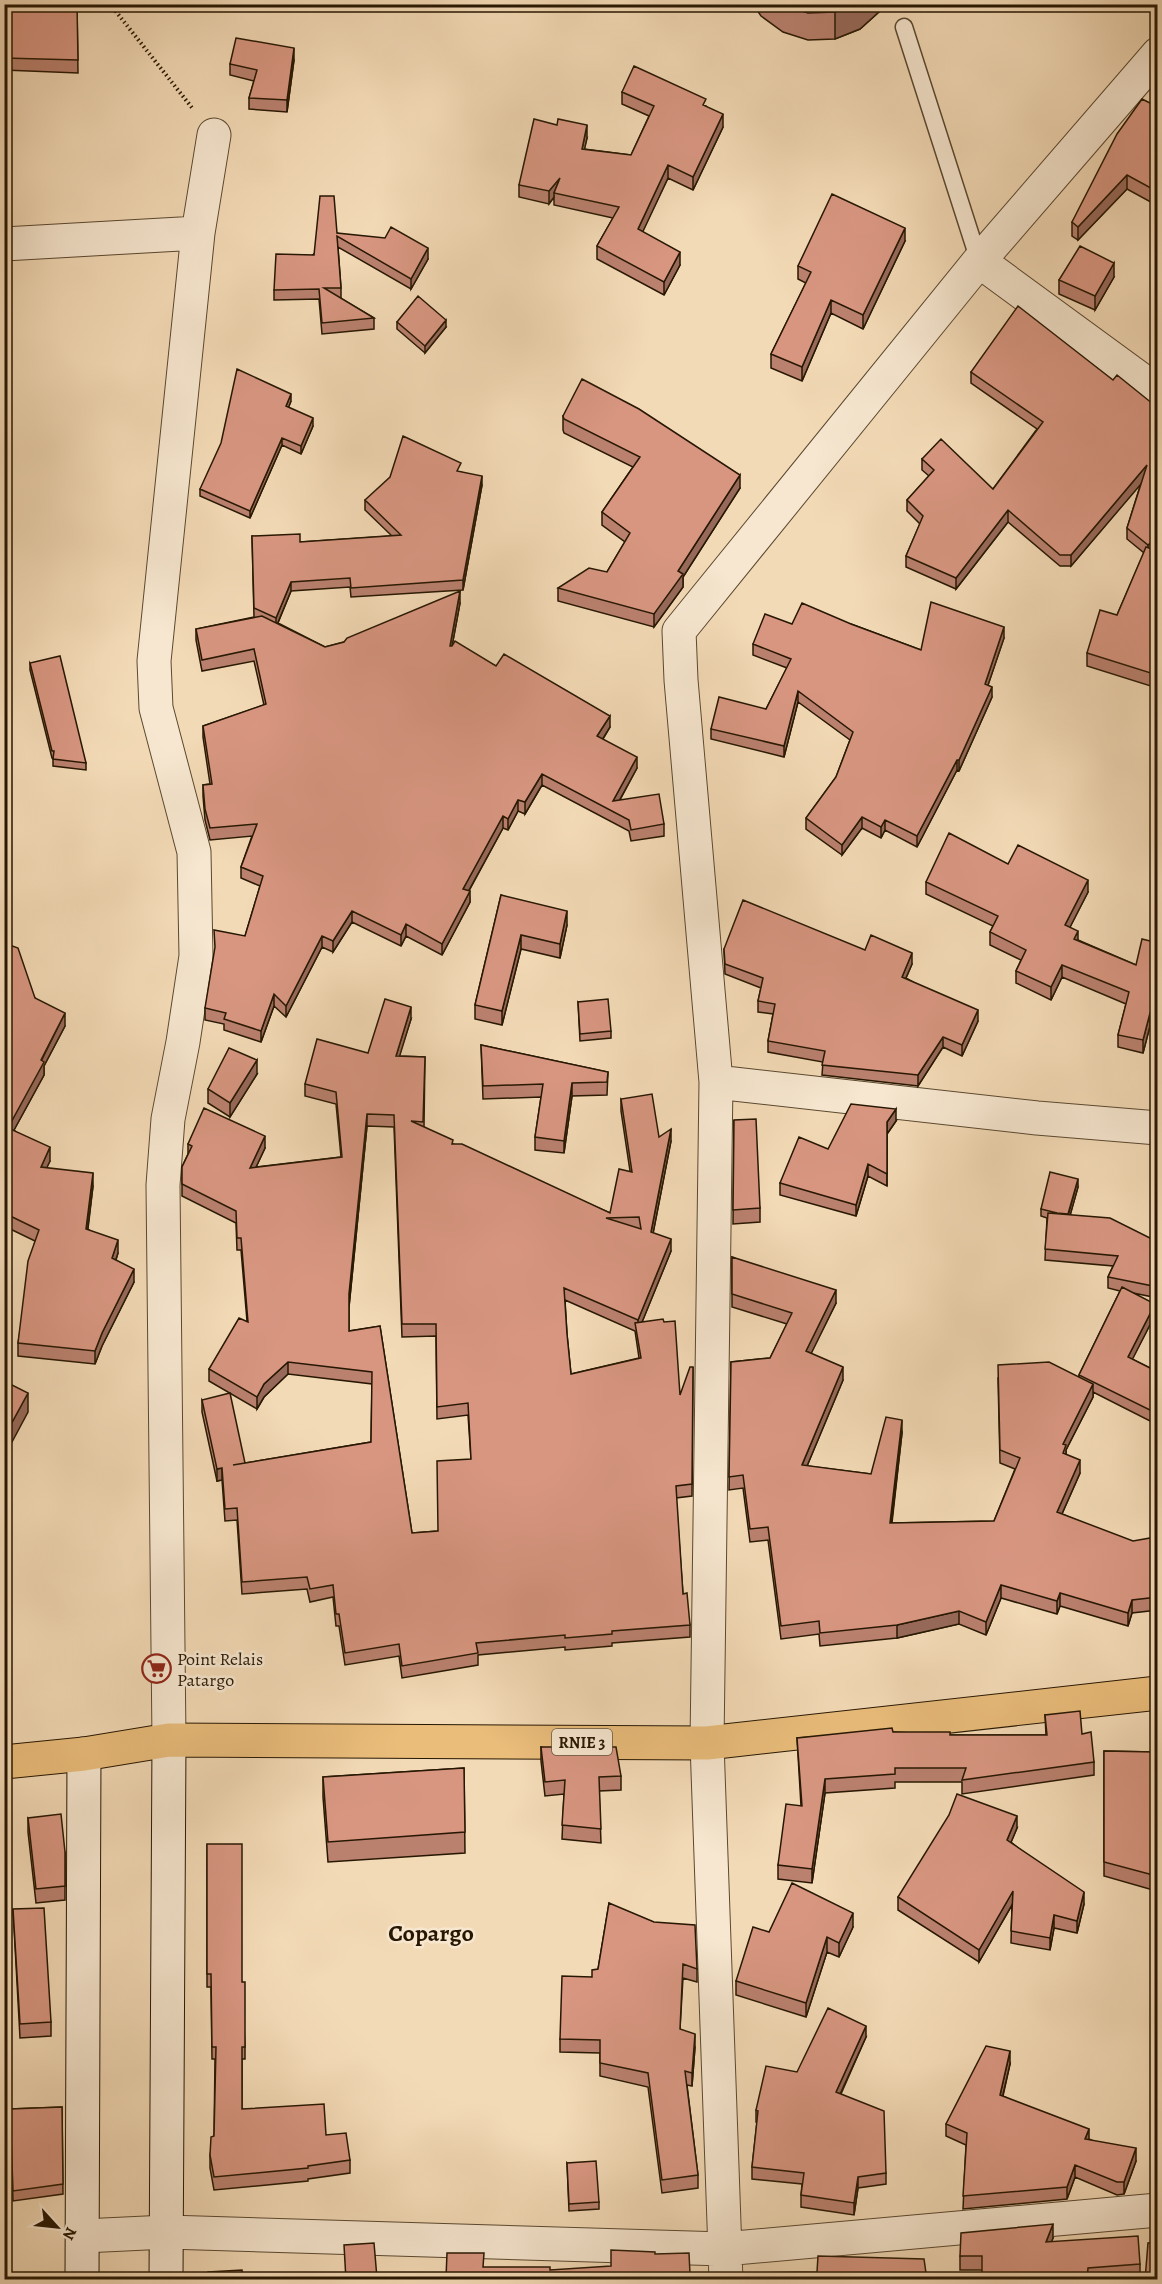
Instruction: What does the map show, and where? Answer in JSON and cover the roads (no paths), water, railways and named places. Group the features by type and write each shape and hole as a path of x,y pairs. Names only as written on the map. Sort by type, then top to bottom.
{"highway":[{"name":"RNIE 3","path":"4,1762 84,1754 169,1740 706,1743 1158,1692"}],"street":[{"path":"725,2264 706,1743 716,1082 681,680 679,631 979,261 1158,54"},
{"path":"166,2280 169,1740 163,1185 168,1119 183,1042 196,945 194,852 156,708 153,661 198,233 214,135"},
{"path":"4,244 198,233"},
{"path":"979,261 1158,393"},
{"path":"716,1082 1037,1118 1158,1128"},
{"path":"82,2280 84,1754"},
{"path":"83,2236 166,2232 725,2264 1158,2210"}],"lane":[{"path":"904,27 979,261"}],"place":[{"name":"Point Relais Patargo","path":"156,1669"}],"district":[{"name":"Copargo","path":"431,1933"}]}
